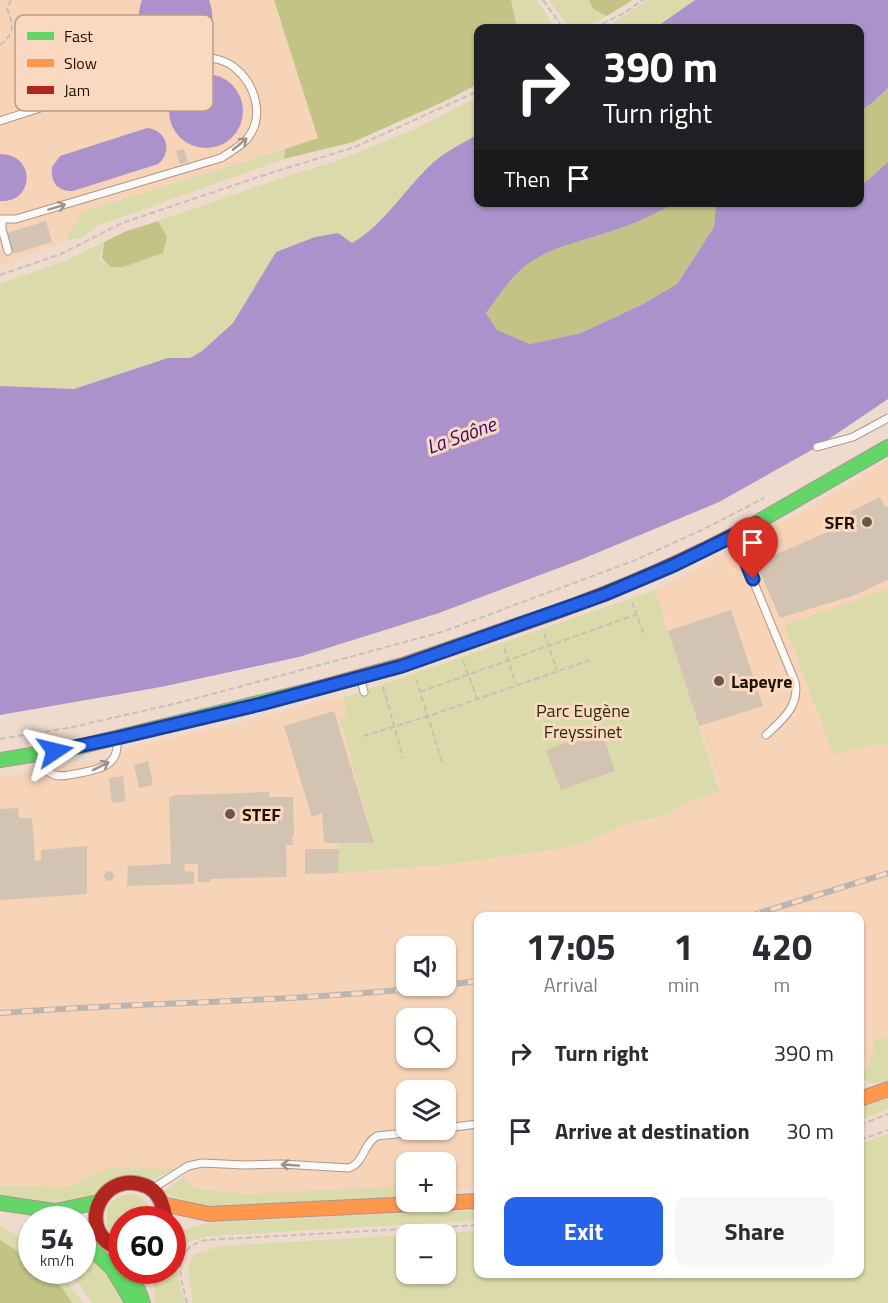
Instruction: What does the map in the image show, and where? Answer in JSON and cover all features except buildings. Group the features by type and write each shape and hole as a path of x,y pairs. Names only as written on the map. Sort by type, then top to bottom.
{"main road":[{"path":"0,760 117,738 402,666 475,641 603,595 674,565 735,535 888,447"},
{"path":"864,1096 888,1089"},
{"path":"108,1242 98,1229 95,1215 104,1193 122,1183 143,1184 152,1189 162,1204 209,1214 474,1201"},
{"path":"85,1206 99,1202"},
{"path":"0,1203 18,1207"},
{"path":"186,1222 209,1214"},
{"path":"96,1252 119,1278 133,1303"},
{"path":"136,1284 143,1303"},
{"path":"150,1284 152,1303"}],"lane":[{"path":"8,251 1,219 16,219 221,158 240,146 248,138 255,125 258,114 256,103 246,80 235,68 213,57"},
{"path":"0,121 31,111"},
{"path":"817,447 853,437 888,417"},
{"path":"735,535 797,690 795,703 787,715 766,735"},
{"path":"360,677 364,692"},
{"path":"36,754 41,766 59,777 99,770 110,763 118,746 117,738"},
{"path":"456,1127 474,1125"},
{"path":"152,1189 188,1166 201,1163 349,1168 357,1164 371,1139 396,1134"}],"path":[{"path":"0,45 8,39 12,31 13,24 7,8 11,0"},
{"path":"543,0 560,24"},
{"path":"602,24 643,0"},
{"path":"0,275 61,254 122,224 355,147 474,93"},
{"path":"0,739 73,727 179,703 442,632 633,561 702,530 770,494"},
{"path":"631,599 644,635"},
{"path":"420,692 637,614"},
{"path":"541,625 558,672"},
{"path":"460,653 478,698"},
{"path":"363,736 429,716 590,660"},
{"path":"413,669 443,765"},
{"path":"381,679 403,757"},
{"path":"864,1123 888,1114"},
{"path":"864,1139 888,1130"},
{"path":"187,1303 180,1264 184,1253 193,1244 205,1240 474,1225"}],"shaded area":[{"path":"0,0 274,0 318,138 83,212 65,241 0,267"},
{"path":"888,460 888,589 853,602 819,711 833,753 868,745 888,745 888,1036 875,1041 868,1068 864,1070 864,912 474,912 474,1190 456,1189 456,1152 396,1152 396,1186 244,1194 193,1188 177,1169 110,1168 67,1187 0,1186 0,776 29,773 119,756 127,748 243,722 332,698 343,698 347,715 341,718 374,843 339,849 338,873 441,865 588,841 631,822 660,817 698,798 721,790 655,590 812,506"}],"green space":[{"path":"274,0 511,0 516,24 474,24 474,86 353,142 284,159 285,149 318,138"},
{"path":"511,0 537,0 552,24 516,24"},
{"path":"549,0 589,0 593,9 607,16 590,24 567,24"},
{"path":"589,0 632,0 607,16 593,9"},
{"path":"648,0 695,0 661,24 611,24"},
{"path":"888,88 888,162 864,183 864,108"},
{"path":"474,99 474,136 435,161 375,226 352,243 338,233 315,237 276,252 233,323 202,351 190,358 168,358 74,389 0,386 0,284 64,261 104,242 99,260 110,267 167,237 158,221 334,162 415,129"},
{"path":"285,149 284,159 99,225 81,238 65,241 82,212"},
{"path":"668,207 716,207 714,227 677,284 643,304 581,333 530,344 497,330 486,313 513,277 524,267 544,254 651,216"},
{"path":"158,221 167,237 163,253 123,267 110,267 102,258 104,242 124,232"},
{"path":"888,589 888,745 868,745 833,754 785,625"},
{"name":"Parc Eugène Freyssinet","path":"655,590 721,791 698,798 660,817 631,822 588,841 558,849 441,865 338,873 338,844 374,843 340,718 347,715 343,698"},
{"path":"888,1036 888,1081 875,1083 864,1079 864,1070 868,1068 875,1041"},
{"path":"888,1096 888,1109 864,1118 864,1105"},
{"path":"888,1134 888,1303 193,1303 188,1268 195,1254 221,1246 396,1236 396,1284 456,1284 456,1232 474,1231 474,1278 864,1278 864,1143"},
{"path":"110,1168 177,1169 88,1198 54,1202 0,1195 0,1186 67,1187"},
{"path":"184,1177 193,1188 244,1194 396,1186 396,1199 205,1207 162,1193"},
{"path":"131,1194 149,1206 109,1206 117,1197"},
{"path":"108,1207 108,1231 107,1230"},
{"path":"474,1210 474,1220 211,1236 186,1244 186,1229 208,1223"},
{"path":"0,1225 18,1236 18,1284 69,1284 83,1303 0,1303"},
{"path":"0,1240 18,1252 18,1284 58,1284 72,1303 0,1303"},
{"path":"96,1260 108,1277 108,1284 113,1284 127,1303 92,1303 79,1284 96,1284"},
{"path":"153,1284 180,1284 185,1303 155,1303"}],"water":[{"path":"142,0 209,0 211,15 140,15"},
{"path":"695,0 888,0 888,88 864,108 864,24 661,24"},
{"path":"213,75 232,85 242,104 240,125 232,137 213,147 192,145 180,137 170,118 169,111 213,111"},
{"path":"147,128 159,133 166,142 165,154 158,164 73,191 63,190 56,185 52,177 52,167 60,156"},
{"name":"La Saône","path":"474,136 474,207 668,207 626,226 554,250 524,267 504,288 486,313 497,330 530,344 581,333 643,304 677,284 714,227 716,207 864,207 864,183 888,162 888,399 817,447 719,502 580,560 439,613 299,657 161,687 0,715 0,386 74,389 168,358 190,358 202,351 233,323 276,252 315,237 338,233 352,243 375,226 435,161"},
{"path":"0,154 12,156 25,169 27,178 25,187 20,195 12,200 0,201"}],"railway":[{"path":"763,912 888,873"},
{"path":"456,984 474,982"},
{"path":"0,1013 275,999 396,990"}],"traffic: fast":[{"path":"756,523 888,447"},
{"path":"0,760 74,748 315,689"},
{"path":"79,1206 99,1202"},
{"path":"0,1203 21,1206"},
{"path":"96,1253 112,1268 133,1303"},
{"path":"136,1284 143,1303"}],"traffic: slow":[{"path":"315,689 402,665 553,613"},
{"path":"864,1098 888,1089"},
{"path":"162,1204 209,1214 474,1201"}],"traffic: jam":[{"path":"553,613 656,572 756,523"},
{"path":"108,1242 99,1231 96,1220 97,1209 109,1190 120,1184 132,1183 146,1186 154,1191 163,1206"}],"place":[{"name":"SFR","path":"867,522"},
{"name":"Lapeyre","path":"719,681"},
{"name":"STEF","path":"230,814"}],"route":[{"path":"55,751 261,704 402,666 603,595 674,565 735,535 753,579"}]}
